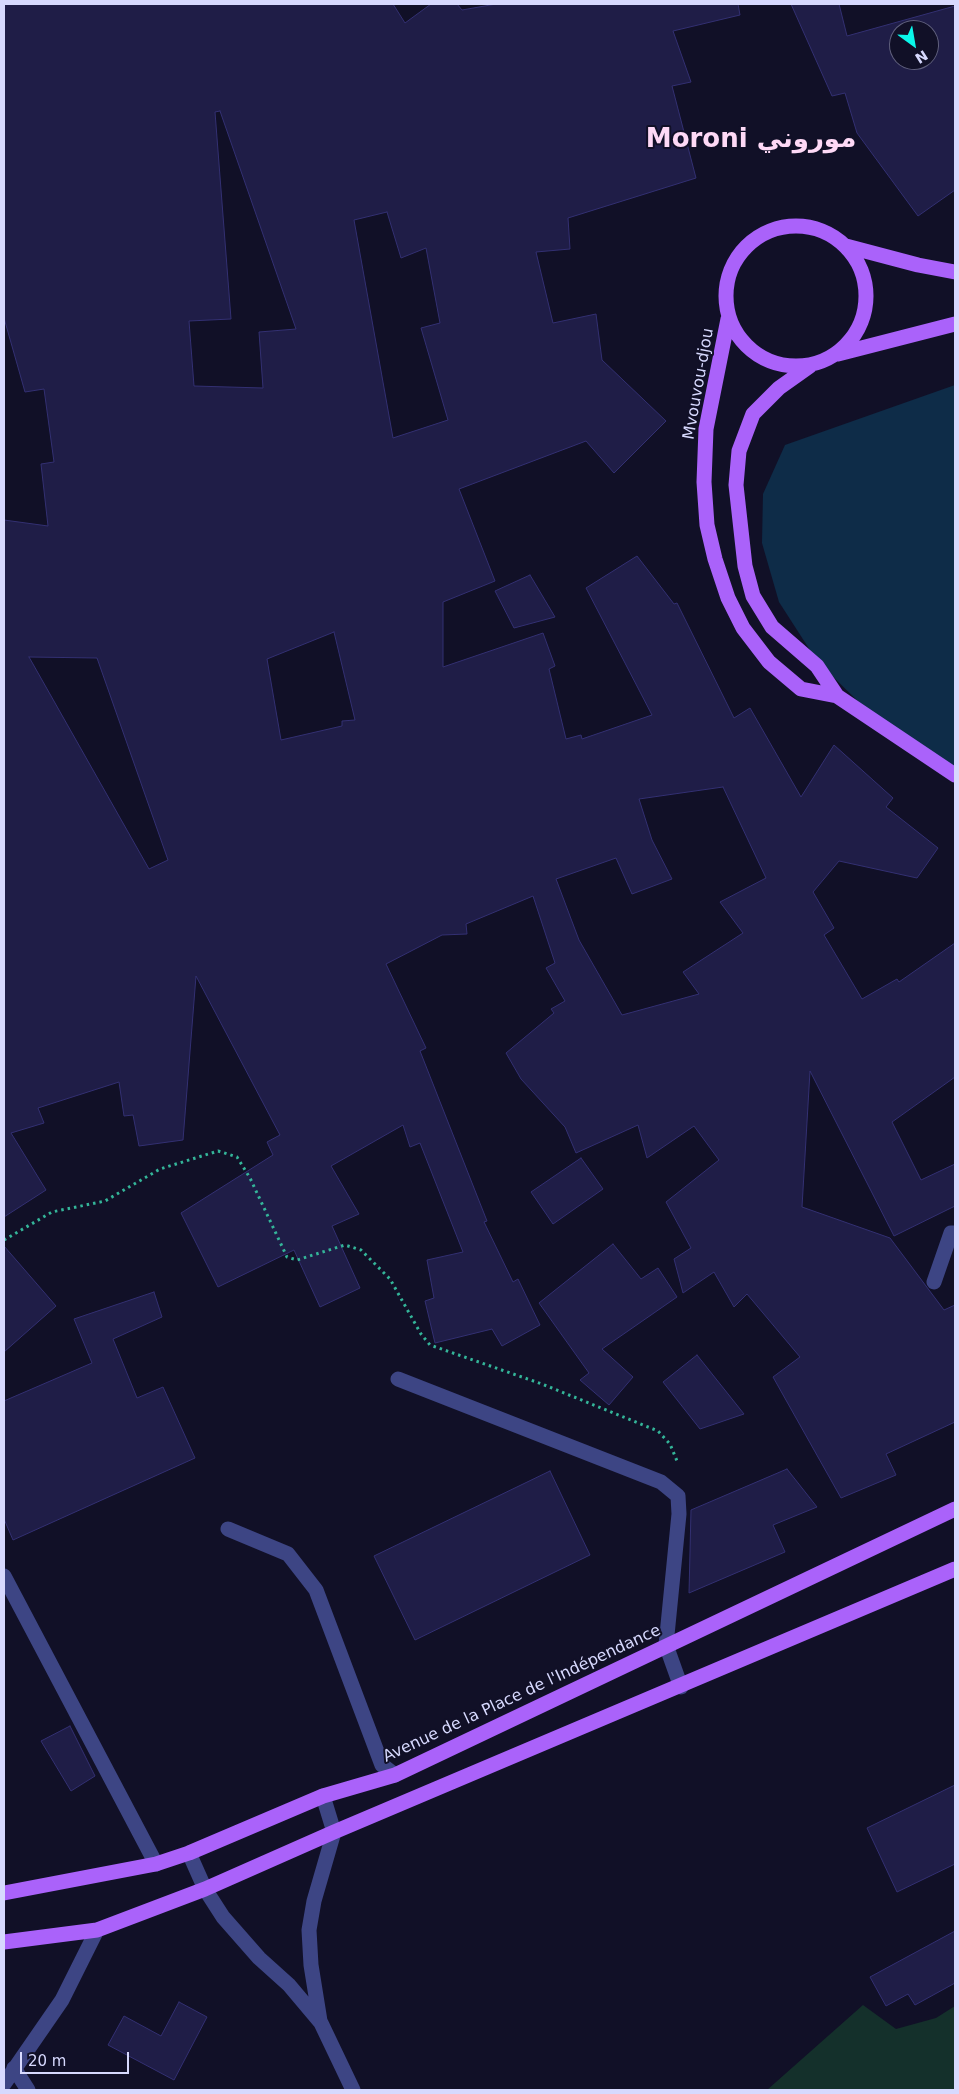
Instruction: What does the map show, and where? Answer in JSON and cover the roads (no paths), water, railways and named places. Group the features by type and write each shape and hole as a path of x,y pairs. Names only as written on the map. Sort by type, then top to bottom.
{"main road":[{"path":"836,354 851,340 862,322 866,302 865,282 858,262 846,246 827,232 804,226 780,227 758,236 741,252 729,273 724,296 728,319 737,337 752,352 770,362 790,367 811,365 836,354 955,324"},
{"path":"846,246 918,265 955,272"},
{"name":"Mvouvou-djou","path":"728,319 706,438 704,482 707,524 715,559 728,598 743,628 769,662 801,689 837,696"},
{"name":"Mvouvou-djou","path":"811,365 779,388 753,414 739,451 738,502 745,566 753,596 772,628 817,666 837,696 955,775"},
{"name":"Avenue de la Place de l'Indépendance","path":"4,1893 156,1864 189,1853 323,1796 395,1775 666,1645 955,1510"},
{"path":"4,1942 97,1930 205,1889 334,1832 681,1687 955,1569"}],"street":[{"path":"934,1282 951,1233 955,1233"},
{"path":"398,1379 661,1482 678,1496 679,1514 666,1645 681,1687"},
{"path":"228,1529 288,1554 316,1590 382,1764 395,1775"},
{"path":"4,1576 156,1864"},
{"path":"320,2023 311,1965 309,1930 314,1901 334,1832 323,1796"},
{"path":"189,1853 205,1889 223,1917 260,1958 288,1985 320,2023 353,2090"},
{"path":"4,2084 62,2000 97,1930"},
{"path":"14,2068 28,2090"}],"water":[{"path":"955,385 955,770 873,716 817,661 779,602 762,543 763,494 785,445"}],"district":[{"name":"Moroni موروني","path":"751,140"}]}
